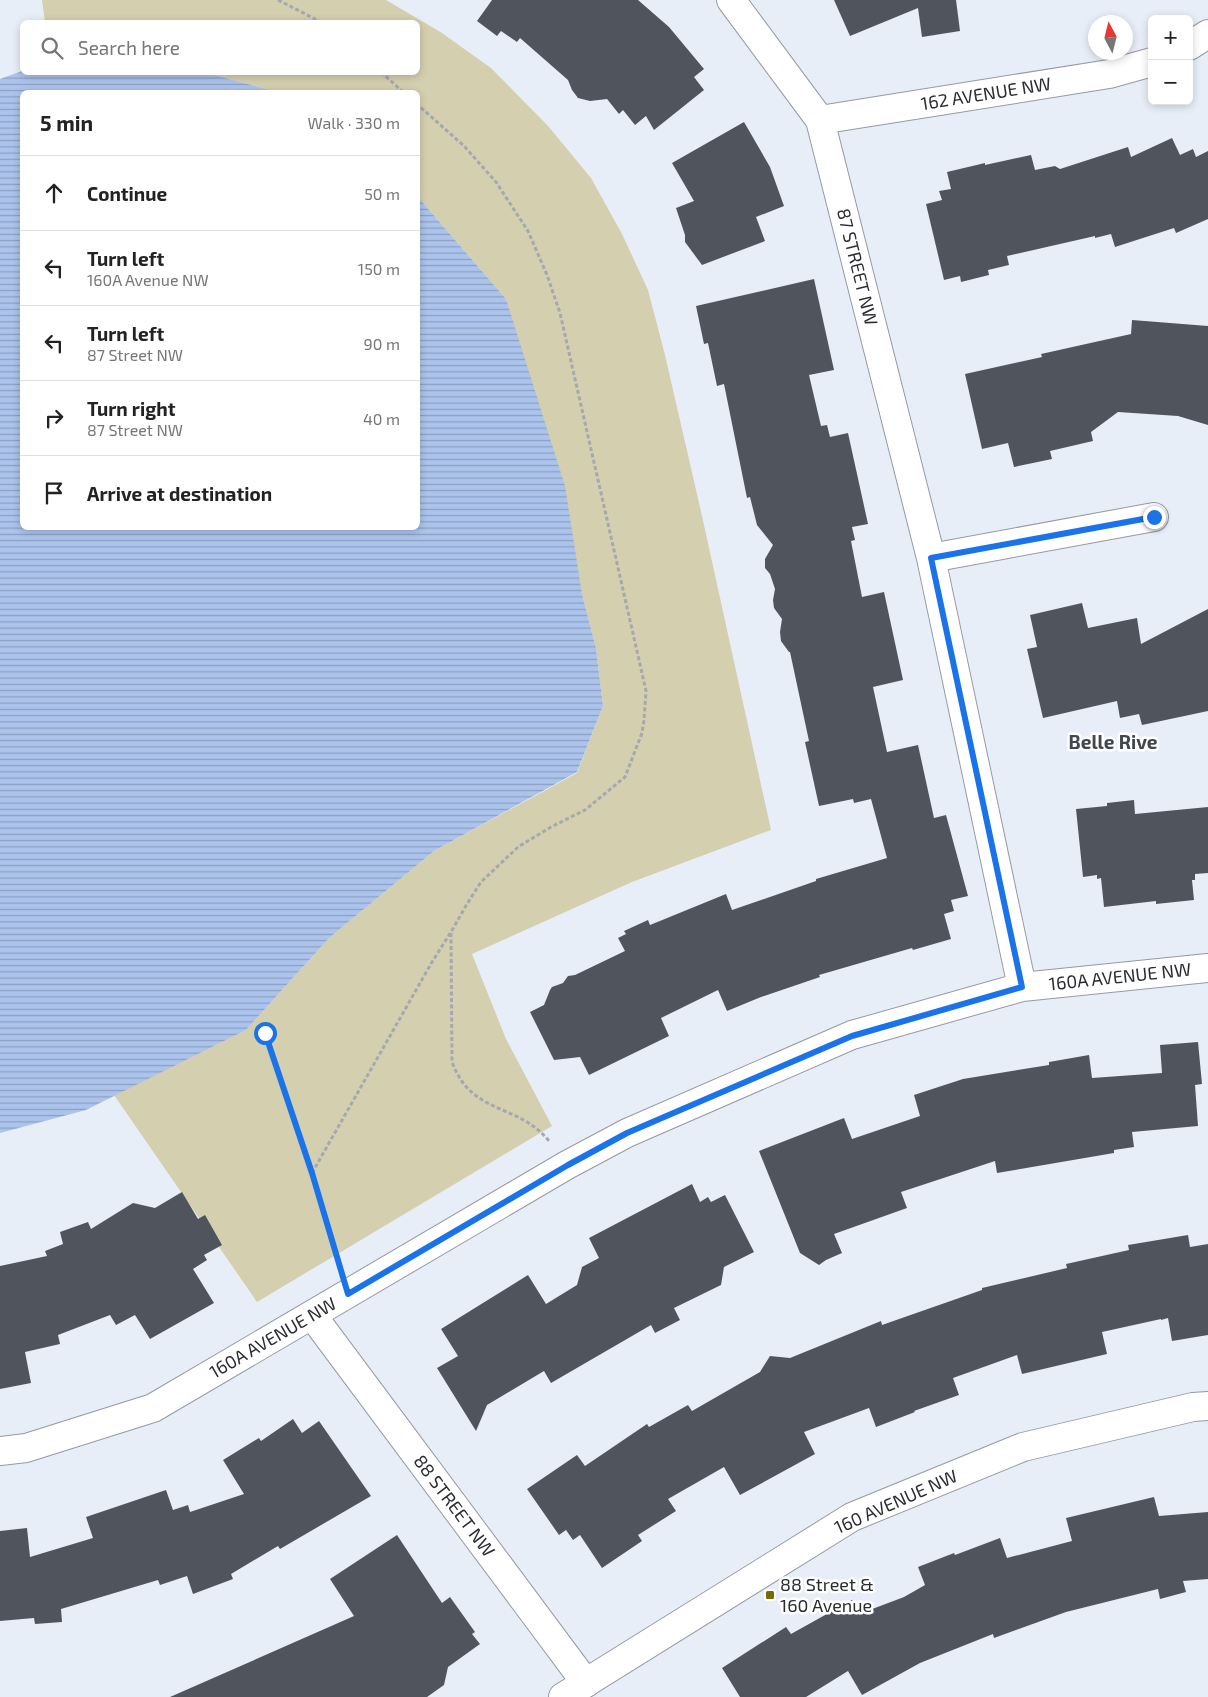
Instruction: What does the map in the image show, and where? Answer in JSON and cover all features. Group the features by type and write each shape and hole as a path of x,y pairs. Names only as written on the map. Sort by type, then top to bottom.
{"street":[{"name":"87 STREET NW","path":"731,0 820,120 931,558 1022,987"},
{"path":"1193,43 1208,34"},
{"name":"162 AVENUE NW","path":"820,120 1109,74 1148,63"},
{"path":"931,558 1154,517"},
{"name":"160A AVENUE NW","path":"0,1451 26,1448 153,1408 568,1165 627,1133 852,1036 1022,987 1208,968"},
{"name":"88 STREET NW","path":"312,1315 591,1690"},
{"name":"160 AVENUE NW","path":"563,1697 591,1690 852,1517 1023,1447 1193,1407 1208,1406"}],"path":[{"path":"278,0 317,20"},
{"path":"384,75 401,90"},
{"path":"312,1173 413,995 452,932 466,904 481,882 518,847 551,827 585,810 625,777 642,733 646,691 560,313 547,274 528,232 496,182 464,146 420,107"},
{"path":"452,932 452,1062 457,1076 477,1098 528,1122 547,1138 568,1165"},
{"path":"265,1033 312,1173 348,1294"}],"shaded area":[{"path":"42,0 386,0 420,20 45,20"},
{"path":"420,20 442,33 491,68 548,126 591,178 622,234 648,290 702,516 771,830 632,882 472,954 506,1039 552,1126 257,1302 114,1095 246,1030 329,938 434,851 577,773 603,706 596,648 506,299 420,199 420,90 266,89 214,75 420,75"}],"water":[{"path":"20,72 20,75 214,75 268,90 20,90 20,530 420,530 420,199 506,299 565,486 582,594 596,648 603,706 577,772 434,851 329,938 246,1030 86,1110 0,1133 0,79"}],"building":[{"path":"492,0 638,0 669,27 704,69 694,77 704,90 654,130 646,116 635,125 623,110 619,114 607,99 590,101 578,98 568,80 520,38 517,42 501,31 497,36 477,21"},
{"path":"834,0 956,0 960,31 922,37 918,8 850,36"},
{"path":"744,122 770,167 784,206 756,217 765,241 702,265 685,242 685,235 676,208 694,201 672,163"},
{"path":"1172,138 1180,155 1193,149 1196,157 1208,151 1208,219 1176,233 1174,228 1115,247 1111,234 1007,256 1009,265 988,270 989,275 961,282 960,276 944,280 926,204 942,200 939,191 951,189 947,172 1031,155 1035,170 1055,166 1060,169 1128,147 1131,157"},
{"path":"814,279 834,370 809,375 821,426 827,425 830,437 848,433 868,524 852,527 855,540 851,541 862,597 884,592 903,680 873,687 887,752 918,745 934,818 946,815 968,896 951,900 954,911 944,914 951,939 913,950 912,948 819,975 820,977 727,1011 718,990 661,1018 669,1036 589,1075 580,1057 554,1060 530,1012 544,1005 552,987 563,983 568,976 575,975 625,951 618,938 626,934 624,931 648,920 650,925 726,894 732,910 816,881 816,879 887,858 871,799 854,803 853,799 819,806 805,742 809,741 790,652 781,641 782,619 774,608 775,589 770,574 765,568 765,559 773,545 757,525 750,497 747,498 724,384 717,386 708,343 704,344 696,306"},
{"path":"1132,320 1208,326 1208,425 1178,416 1118,412 1091,432 1093,441 1050,451 1052,459 1014,467 1008,443 982,449 965,374 1042,357 1041,354 1131,334"},
{"path":"1082,603 1088,628 1137,618 1141,644 1208,609 1208,711 1142,725 1139,714 1120,718 1117,701 1043,718 1027,649 1037,647 1030,615"},
{"path":"1134,800 1135,814 1208,807 1208,873 1195,874 1195,880 1192,880 1194,900 1156,904 1156,901 1104,907 1101,878 1097,879 1097,875 1083,877 1076,809 1107,806 1107,803"},
{"path":"1198,1042 1202,1084 1195,1085 1198,1126 1132,1132 1134,1147 1114,1150 1114,1153 997,1173 995,1161 901,1192 907,1208 834,1234 842,1253 819,1265 800,1253 759,1151 844,1118 852,1139 920,1116 914,1095 963,1079 1049,1065 1049,1062 1089,1055 1092,1078 1162,1073 1160,1045"},
{"path":"692,1184 700,1202 708,1197 711,1202 725,1195 754,1252 724,1267 721,1285 674,1308 680,1320 655,1333 651,1325 551,1383 544,1371 487,1405 476,1431 437,1368 458,1356 441,1329 528,1275 546,1304 577,1285 582,1267 599,1258 589,1238"},
{"path":"182,1192 198,1219 205,1215 222,1245 204,1255 207,1260 193,1269 214,1303 150,1339 135,1315 116,1325 110,1315 58,1335 60,1344 25,1352 31,1383 0,1389 0,1266 47,1256 45,1251 63,1244 60,1232 88,1222 91,1229 133,1203 155,1208"},
{"path":"1188,1235 1190,1247 1208,1244 1208,1335 1172,1341 1168,1318 1102,1332 1107,1354 1022,1374 1017,1355 953,1378 959,1395 876,1427 869,1408 804,1432 815,1454 740,1495 724,1467 668,1499 676,1511 638,1535 642,1541 602,1568 580,1535 573,1540 566,1530 559,1535 527,1489 577,1455 585,1466 647,1424 649,1427 688,1405 692,1411 760,1372 770,1356 790,1358 881,1321 882,1325 982,1290 982,1288 1067,1268 1066,1264 1129,1250 1128,1245"},
{"path":"293,1419 302,1433 319,1421 371,1496 280,1549 278,1546 231,1574 233,1579 193,1594 187,1576 160,1585 158,1580 61,1609 62,1622 35,1624 34,1618 0,1621 0,1531 27,1528 30,1557 93,1538 86,1517 166,1490 173,1510 188,1505 190,1512 244,1494 223,1460 259,1438 261,1441"},
{"path":"1154,1497 1159,1516 1208,1512 1208,1579 1183,1581 1186,1592 1160,1599 1158,1589 1066,1612 994,1638 993,1634 920,1663 862,1695 848,1671 806,1697 740,1697 722,1668 786,1627 791,1634 852,1600 859,1614 904,1597 925,1585 918,1567 1000,1538 1007,1558 1072,1541 1066,1518"},
{"path":"397,1535 442,1603 450,1597 475,1632 472,1634 480,1644 448,1667 444,1685 427,1697 170,1697 354,1616 330,1579"}],"place":[{"name":"88 Street & 160 Avenue","path":"770,1595"}],"district":[{"name":"Belle Rive","path":"1113,742"}],"route":[{"path":"265,1033 312,1173 348,1294 568,1165 627,1133 852,1036 1022,987 931,558 1154,517"}]}
